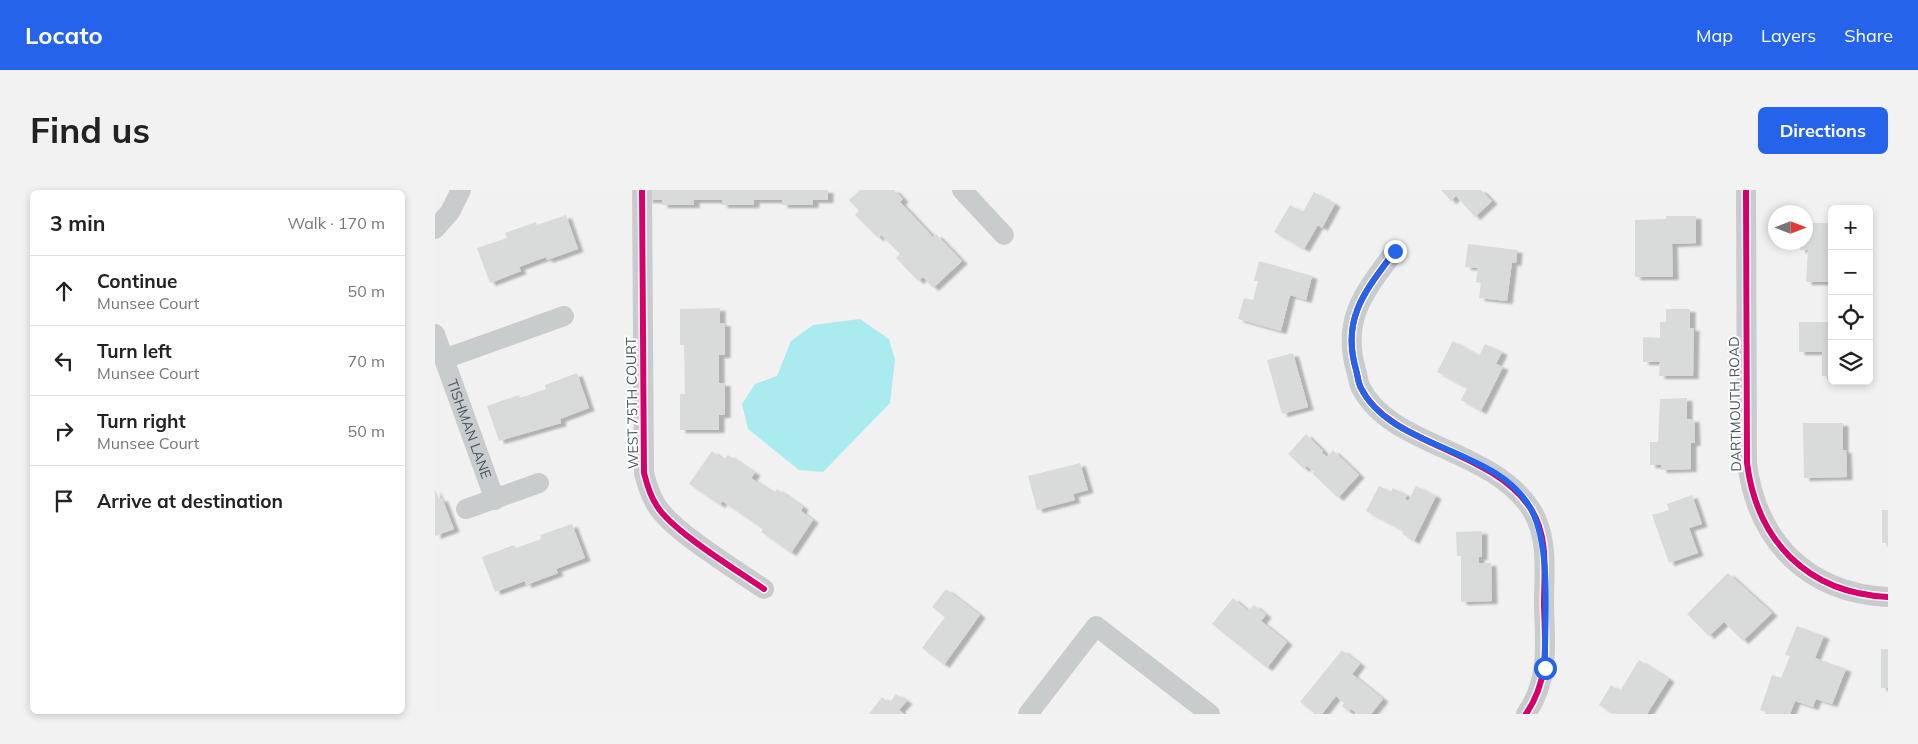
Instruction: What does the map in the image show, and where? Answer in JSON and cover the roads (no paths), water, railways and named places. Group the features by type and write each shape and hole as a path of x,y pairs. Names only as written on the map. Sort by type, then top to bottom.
{"street":[{"path":"435,229 450,212 461,190"},
{"name":"WEST 75TH COURT","path":"642,190 644,473 647,487 657,507 671,522 764,589"},
{"path":"963,190 1004,235"},
{"name":"DARTMOUTH ROAD","path":"1746,190 1747,463 1750,484 1759,514 1782,549 1804,569 1840,588 1859,594 1888,597"},
{"path":"1395,251 1364,293 1352,321 1350,350 1361,388 1380,412 1395,424 1491,471 1515,487 1532,510 1544,547 1545,668 1537,698 1526,714"},
{"path":"444,359 564,316"},
{"name":"TISHMAN LANE","path":"435,334 495,500"},
{"path":"466,509 539,483"},
{"path":"1028,714 1095,626 1210,714"}],"water":[{"path":"860,319 889,339 895,360 890,403 823,472 799,470 748,429 742,404 755,384 777,376 791,341 813,325"}]}
